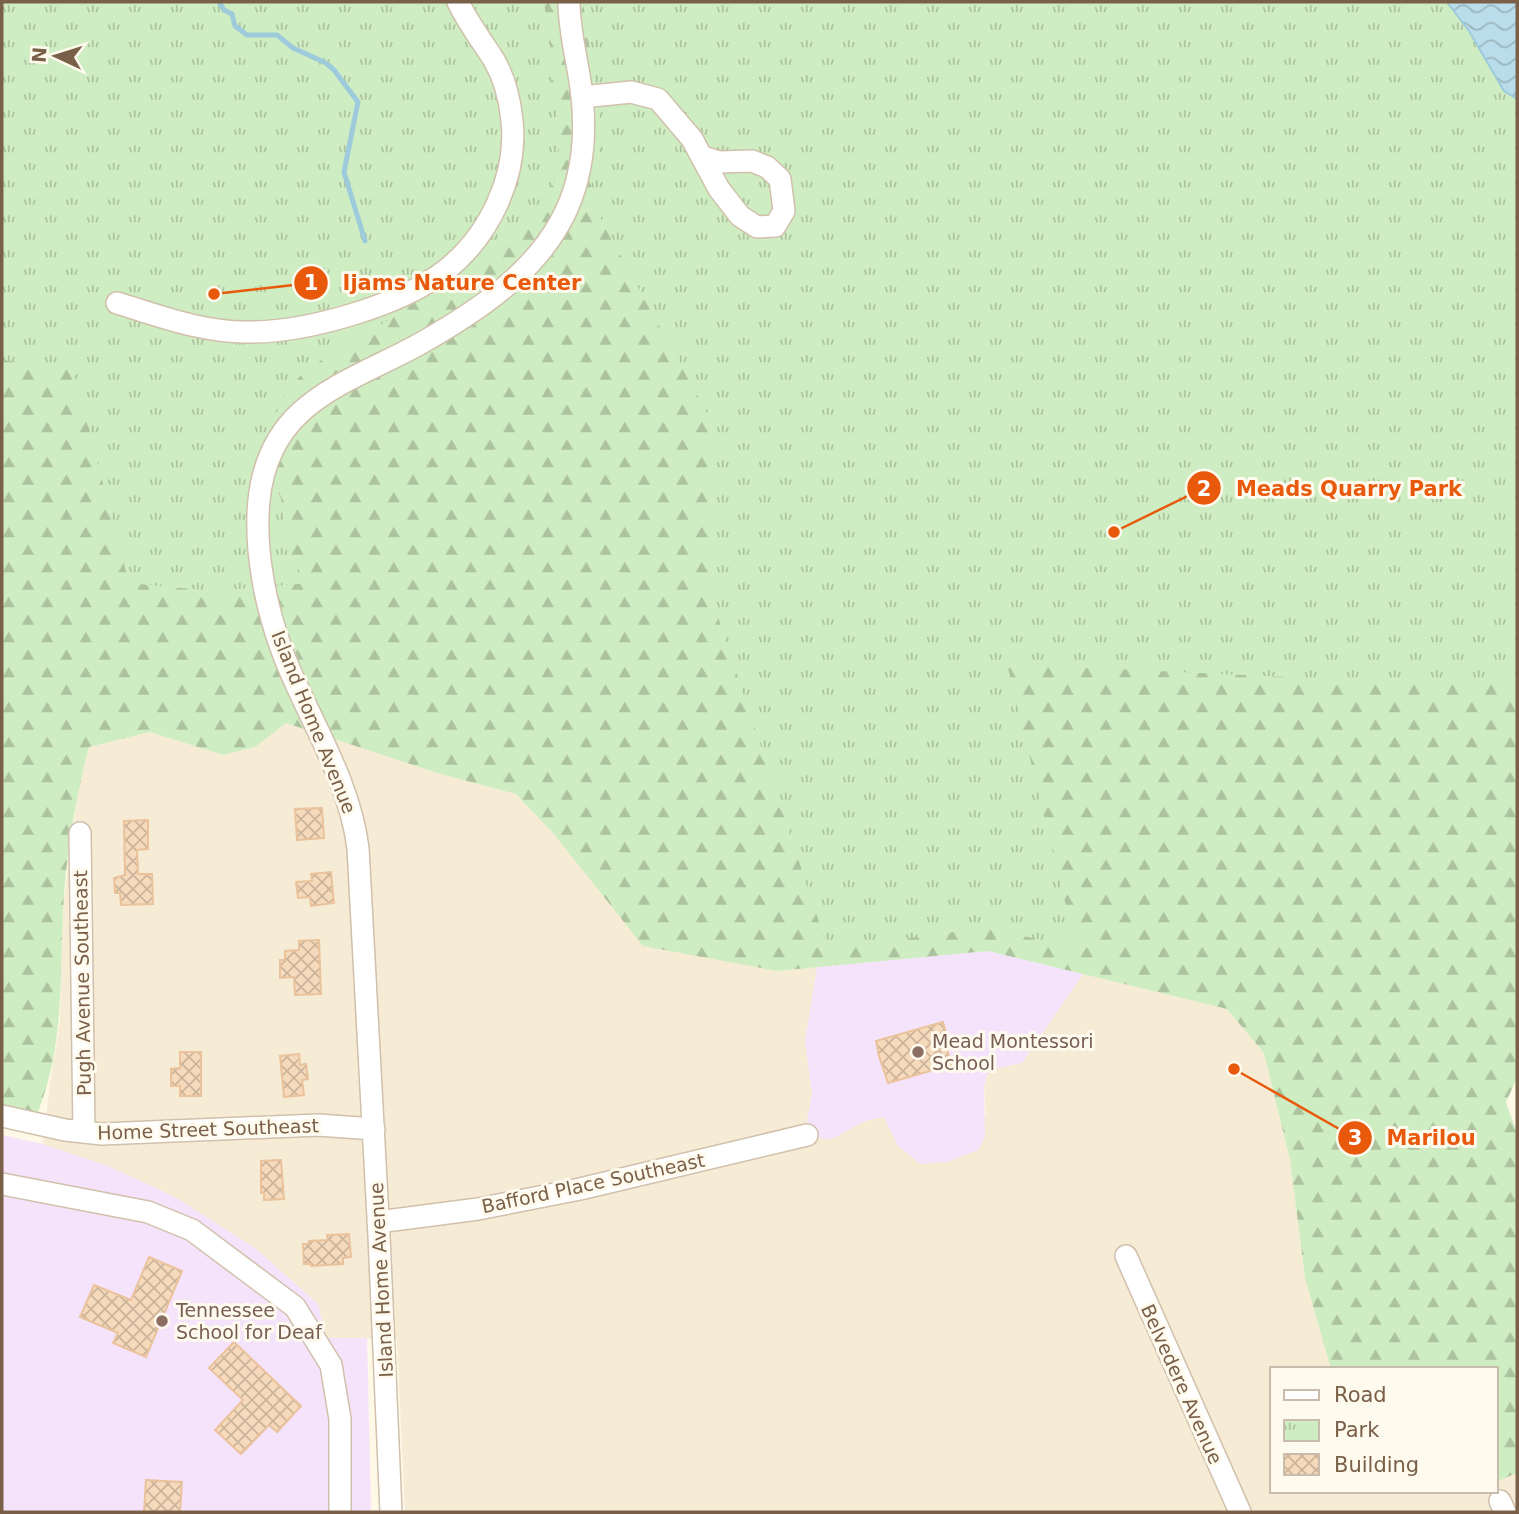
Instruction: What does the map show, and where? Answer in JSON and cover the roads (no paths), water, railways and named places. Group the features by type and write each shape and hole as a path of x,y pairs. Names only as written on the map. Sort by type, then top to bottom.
{"street":[{"path":"117,303 204,328 269,332 330,320 367,309 420,286 454,263 479,235 497,205 507,175 513,139 504,81 458,2"},
{"name":"Island Home Avenue","path":"391,1512 362,886 356,833 342,783 284,656 273,620 260,557 258,513 262,484 275,446 293,419 310,402 347,379 415,346 467,315 511,282 542,250 566,211 576,183 583,141 582,97 569,2"},
{"path":"582,97 631,92 658,99 703,157"},
{"name":"Pugh Avenue Southeast","path":"80,833 84,1132"},
{"name":"Home Street Southeast","path":"2,1116 65,1130 102,1134 318,1125 374,1129"},
{"name":"Bafford Place Southeast","path":"379,1222 478,1209 567,1192 807,1135"},
{"path":"2,1184 148,1212 192,1230 295,1307 331,1365 340,1419 340,1512"},
{"name":"Belvedere Avenue","path":"1126,1256 1240,1512"}],"water":[{"path":"1447,2 1517,2 1517,99 1504,91 1469,31"}],"waterway":[{"path":"219,2 224,10 232,14 235,26 247,35 277,35 293,48 326,63 358,102 344,172 365,241"}],"place":[{"name":"Ijams Nature Center","path":"214,294"},
{"name":"Meads Quarry Park","path":"1114,532"},
{"name":"Mead Montessori School","path":"918,1052"},
{"name":"Marilou","path":"1234,1069"},
{"name":"Tennessee School for Deaf","path":"162,1321"}]}
